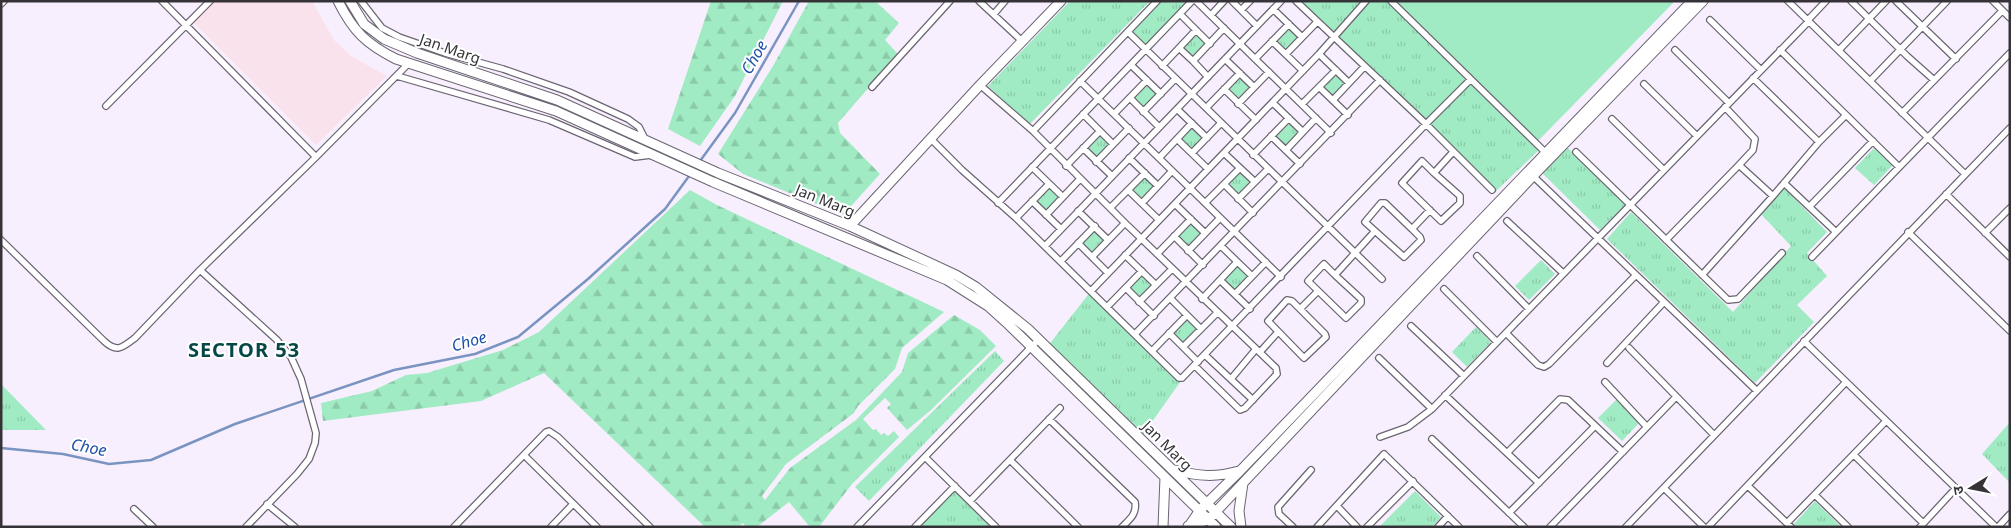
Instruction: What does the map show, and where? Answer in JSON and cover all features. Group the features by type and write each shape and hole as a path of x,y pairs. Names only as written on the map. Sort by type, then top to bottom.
{"main road":[{"name":"Jan Marg","path":"338,1 349,23 376,49 409,63 556,111 713,182 948,280 971,293 1039,339 1173,470 1203,507"},
{"name":"Jan Marg","path":"350,1 364,24 384,39 417,53 558,100 718,173 850,226 956,275 983,291 1009,318 1021,337 1165,477 1203,507 1216,512 1231,527"},
{"path":"850,226 980,85 1061,1"},
{"path":"1548,156 1692,1"},
{"path":"1188,526 1203,507 1530,173 1704,1"},
{"path":"1188,526 1208,520 1216,512 1530,173"},
{"path":"1173,470 1198,476 1216,476 1240,471"},
{"path":"1164,527 1165,477"},
{"path":"1241,527 1239,511 1243,483"},
{"path":"1203,507 1208,520 1216,527"}],"street":[{"path":"162,1 316,158"},
{"path":"106,106 210,1"},
{"path":"361,1 382,28 390,33 445,53 503,69 570,92 639,127 646,141"},
{"path":"872,87 950,1"},
{"path":"979,1 1023,42"},
{"path":"994,14 1005,1"},
{"path":"1033,131 1157,1"},
{"path":"998,204 1192,1"},
{"path":"1196,1 1331,132"},
{"path":"1211,15 1224,1"},
{"path":"1232,1 1257,26"},
{"path":"1242,10 1250,1"},
{"path":"1045,246 1281,1"},
{"path":"1296,1 1426,124 1492,190"},
{"path":"1091,291 1335,38 1366,1"},
{"path":"1391,1 1548,156"},
{"path":"1788,1 1965,174"},
{"path":"1380,437 1408,427 1432,409 1754,78 1826,1"},
{"path":"1851,1 1934,80"},
{"path":"1839,50 1886,1"},
{"path":"1896,1 1956,59"},
{"path":"1870,80 1947,1"},
{"path":"1993,1 2010,18"},
{"path":"1274,9 1302,37"},
{"path":"1902,112 2002,11"},
{"path":"1180,14 1210,44"},
{"path":"1710,20 1761,70"},
{"path":"1286,54 1317,22"},
{"path":"1255,58 1289,24"},
{"path":"1192,61 1224,28"},
{"path":"1162,66 1196,30"},
{"path":"1128,32 1382,279"},
{"path":"1272,41 1303,71"},
{"path":"1179,48 1208,77"},
{"path":"1666,240 1753,150 1755,139 1727,105 1675,50"},
{"path":"1780,50 1899,167"},
{"path":"1812,257 2010,53"},
{"path":"1319,54 1349,83"},
{"path":"1225,59 1254,87"},
{"path":"1,240 104,341 117,349 124,347 135,338 200,270 316,158 409,63"},
{"path":"1131,65 1161,94"},
{"path":"1333,100 1364,67"},
{"path":"1302,104 1336,70"},
{"path":"1238,104 1269,72"},
{"path":"1206,108 1240,73"},
{"path":"397,76 548,120 636,157 654,155"},
{"path":"1143,112 1175,78"},
{"path":"1754,78 1819,142"},
{"path":"1114,114 1147,80"},
{"path":"1136,334 1380,80"},
{"path":"931,139 998,204 1016,218 1061,261 1180,378 1183,378 1470,80"},
{"path":"1080,81 1281,277"},
{"path":"1644,84 1697,136"},
{"path":"980,85 1033,131 1124,223 1276,368 1277,374 1245,408 1238,409 1169,333"},
{"path":"1320,87 1348,115"},
{"path":"1224,89 1256,120"},
{"path":"1130,98 1159,127"},
{"path":"1273,103 1303,132"},
{"path":"1177,109 1207,138"},
{"path":"1083,114 1113,144"},
{"path":"1702,275 1819,142 1846,115"},
{"path":"1253,155 1289,118"},
{"path":"1286,150 1316,118"},
{"path":"1612,119 1664,170"},
{"path":"1159,158 1192,123"},
{"path":"1192,153 1221,123"},
{"path":"1096,162 1129,128"},
{"path":"1626,527 2010,128"},
{"path":"1066,166 1100,131"},
{"path":"1272,136 1300,164"},
{"path":"1177,139 1208,169"},
{"path":"1810,206 1872,141"},
{"path":"1083,148 1112,176"},
{"path":"1434,172 1453,152"},
{"path":"1576,152 1728,300 1734,301 1782,254"},
{"path":"1224,153 1254,182"},
{"path":"1130,158 1158,186"},
{"path":"1420,162 1425,162 1434,172 1461,198 1460,203 1441,221 1402,183 1420,162"},
{"path":"1739,165 1773,196"},
{"path":"1032,167 1063,197"},
{"path":"1205,203 1240,168"},
{"path":"1238,199 1268,169"},
{"path":"1142,203 1172,171"},
{"path":"1110,208 1144,173"},
{"path":"1530,173 1756,390"},
{"path":"1046,215 1080,179"},
{"path":"1784,183 1836,232"},
{"path":"1016,218 1049,184"},
{"path":"1224,184 1253,213"},
{"path":"1128,190 1159,220"},
{"path":"1946,194 2010,257"},
{"path":"1032,201 1060,229"},
{"path":"1383,203 1412,229 1420,236 1421,240 1404,257 1365,222 1383,203"},
{"path":"1175,204 1205,233"},
{"path":"1986,233 2010,208"},
{"path":"1412,229 1430,210"},
{"path":"1078,211 1108,240"},
{"path":"1188,251 1220,218"},
{"path":"1157,254 1191,219"},
{"path":"1507,222 1563,274"},
{"path":"1092,257 1124,223"},
{"path":"1061,261 1095,226"},
{"path":"1335,275 1375,231"},
{"path":"1908,232 2010,331"},
{"path":"1174,236 1203,265"},
{"path":"1078,243 1108,273"},
{"path":"1221,246 1252,276"},
{"path":"1125,255 1156,285"},
{"path":"1477,256 1529,309"},
{"path":"1202,299 1237,262"},
{"path":"1235,294 1266,262"},
{"path":"1322,265 1325,265 1335,275 1361,299 1361,303 1349,317 1344,317 1309,283 1308,279 1322,265"},
{"path":"1140,302 1172,269"},
{"path":"200,270 277,340 291,357 301,379 316,433 312,454 297,474 246,527"},
{"path":"1108,307 1142,271"},
{"path":"1506,333 1538,365 1544,367 1636,275"},
{"path":"1220,280 1250,309"},
{"path":"1126,288 1154,316"},
{"path":"1444,289 1497,342"},
{"path":"1300,310 1318,291"},
{"path":"1170,298 1201,329"},
{"path":"1287,300 1292,301 1300,310 1325,334 1325,339 1304,358 1268,321 1287,300"},
{"path":"1607,363 1664,302"},
{"path":"1183,347 1217,313"},
{"path":"1152,351 1187,315"},
{"path":"1411,326 1464,376"},
{"path":"1231,379 1278,332"},
{"path":"858,527 1039,339"},
{"path":"1804,342 1997,527 2010,514"},
{"path":"1629,348 1714,434"},
{"path":"1206,355 1253,400"},
{"path":"1380,358 1432,409"},
{"path":"1605,382 1647,427"},
{"path":"1708,527 1846,382"},
{"path":"1445,395 1539,483"},
{"path":"1550,527 1676,397"},
{"path":"1507,453 1560,399 1568,400 1623,452"},
{"path":"970,501 1060,408"},
{"path":"1049,419 1135,502 1137,509 1134,515 1122,527"},
{"path":"1748,486 1789,525 1886,421"},
{"path":"1509,513 1595,426"},
{"path":"454,527 546,432 553,433 650,527"},
{"path":"1432,439 1524,527"},
{"path":"1317,527 1384,454 1459,527"},
{"path":"524,455 597,527"},
{"path":"1854,455 1921,525 1956,488"},
{"path":"925,457 996,527"},
{"path":"1010,460 1078,527"},
{"path":"1293,527 1279,514 1278,507 1311,470"},
{"path":"1367,527 1412,481"},
{"path":"915,527 955,486"},
{"path":"1664,488 1704,527"},
{"path":"1815,495 1848,527"},
{"path":"267,504 295,527"},
{"path":"551,527 573,504"},
{"path":"1337,506 1357,527"},
{"path":"134,509 153,527"},
{"path":"1438,527 1448,516"}],"shaded area":[{"path":"215,1 312,1 334,40 351,56 387,76 316,145 193,22"}],"green space":[{"path":"711,1 783,1 735,96 700,146 668,129"},
{"path":"809,1 875,1 899,23 885,40 898,54 838,123 840,133 880,174 843,215 743,174 718,154 773,66"},
{"path":"1070,1 1150,1 1029,125 988,86"},
{"path":"1157,1 1192,1 1146,50 1128,32"},
{"path":"1301,1 1395,1 1541,148 1495,192"},
{"path":"1395,1 1675,1 1536,143"},
{"path":"1289,28 1299,38 1286,51 1275,40"},
{"path":"1196,34 1206,43 1192,58 1182,48"},
{"path":"1336,73 1346,83 1333,96 1323,87"},
{"path":"1240,77 1250,87 1238,100 1227,89"},
{"path":"1147,84 1157,94 1143,109 1133,98"},
{"path":"1288,121 1300,132 1285,147 1274,136"},
{"path":"1192,126 1203,138 1191,150 1180,138"},
{"path":"1100,135 1110,145 1096,158 1086,149"},
{"path":"1567,147 1625,205 1600,230 1542,173"},
{"path":"1874,148 1893,165 1874,185 1855,168"},
{"path":"1240,172 1250,182 1238,195 1227,184"},
{"path":"1145,176 1155,187 1141,200 1131,190"},
{"path":"1049,187 1059,197 1046,212 1036,201"},
{"path":"1784,188 1827,232 1807,253 1827,276 1797,305 1814,322 1755,383 1607,239 1631,212 1733,312 1791,246 1758,211"},
{"path":"690,190 717,205 944,312 902,348 895,369 858,406 854,413 786,464 762,496 765,500 790,468 856,420 902,372 908,353 954,315 980,330 996,346 931,410 907,430 887,408 891,404 885,398 863,419 873,430 876,429 881,435 884,433 888,436 894,431 899,437 852,484 819,527 810,527 789,502 757,527 746,527 743,523 738,527 705,527 544,373 481,401 323,421 321,403 372,391 406,375 427,373 503,350 539,332"},
{"path":"1191,222 1202,233 1188,247 1178,236"},
{"path":"1095,230 1105,240 1092,254 1082,243"},
{"path":"1541,260 1555,274 1529,300 1515,286"},
{"path":"1238,266 1248,277 1235,291 1224,280"},
{"path":"1142,274 1152,285 1139,299 1130,288"},
{"path":"1091,291 1183,378 1137,443 1044,351"},
{"path":"1187,318 1198,329 1183,344 1173,333"},
{"path":"1476,327 1491,342 1467,367 1452,352"},
{"path":"995,351 1004,361 869,501 855,487"},
{"path":"1,384 46,430 1,430"},
{"path":"1617,399 1640,422 1622,441 1598,418"},
{"path":"2010,422 2010,483 1982,454"},
{"path":"955,486 996,527 915,527"},
{"path":"1415,491 1441,517 1432,527 1379,527"},
{"path":"1815,501 1841,527 1797,527 1794,524"}],"waterway":[{"name":"Choe","path":"1,448 63,454 109,464 151,460 235,424 394,370 475,354 518,337 588,279 665,209 735,113 799,1"}],"district":[{"name":"SECTOR 53","path":"244,350"}]}
